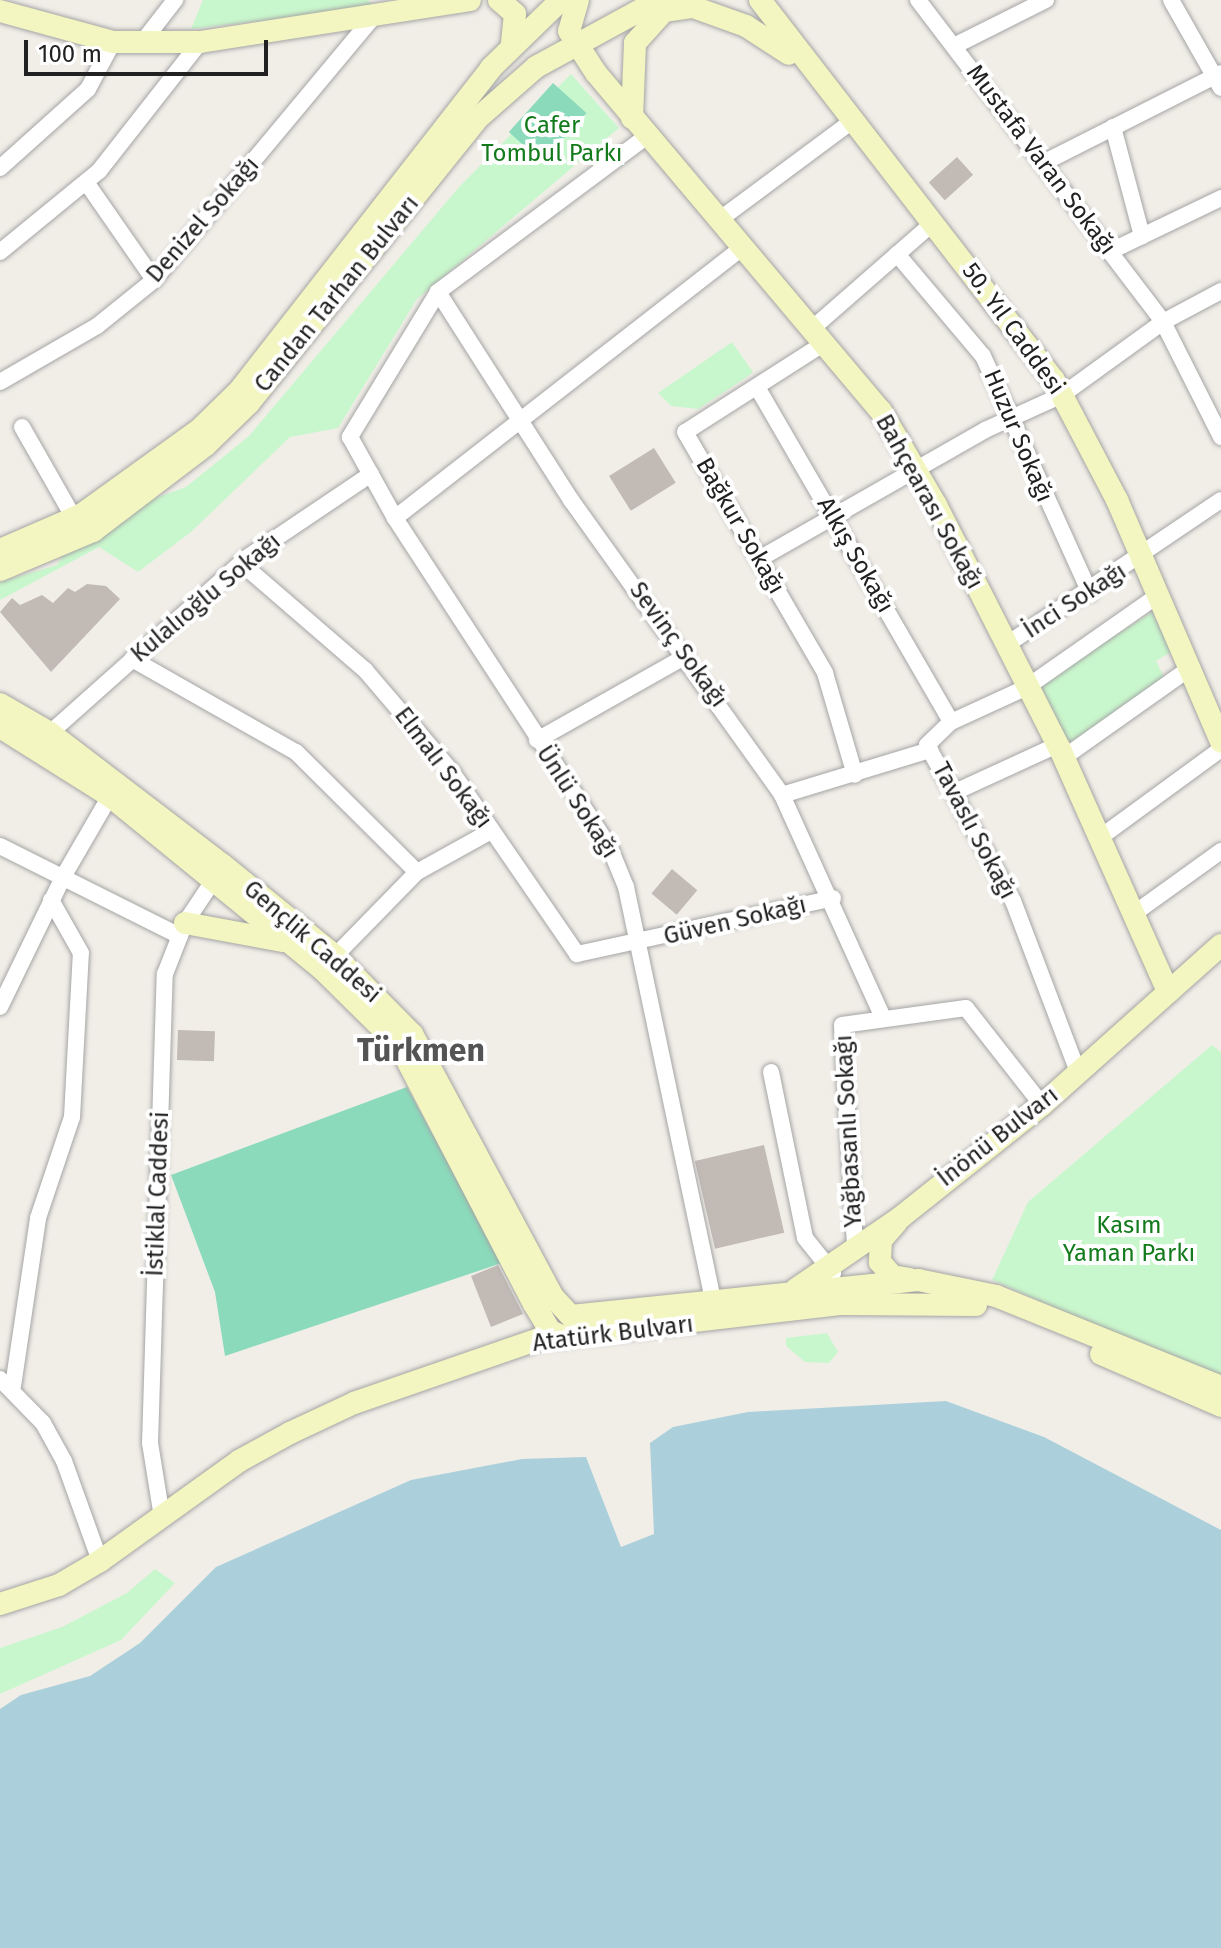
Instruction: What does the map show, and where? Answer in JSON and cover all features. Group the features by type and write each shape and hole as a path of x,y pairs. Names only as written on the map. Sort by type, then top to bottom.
{"main road":[{"path":"0,11 113,42 200,42 372,18 396,7 470,0"},
{"path":"499,0 515,14 512,44"},
{"name":"Candan Tarhan Bulvarı","path":"0,550 74,518 187,439 239,391 512,44 561,0"},
{"path":"566,50 568,18 578,0"},
{"name":"Candan Tarhan Bulvarı","path":"0,570 93,531 206,445 249,403 478,118 566,50 659,0"},
{"name":"50. Yıl Caddesi","path":"760,0 806,67 933,223 1062,395 1143,556 1221,742"},
{"path":"632,118 635,43 651,20 678,7 746,26 806,67"},
{"name":"Bahçearası Sokağı","path":"566,50 596,73 820,334 881,411 915,470 1060,751 1168,992"},
{"name":"Gençlik Caddesi","path":"0,704 50,733 218,873 335,956 412,1034 550,1325"},
{"name":"Gençlik Caddesi","path":"0,727 114,789"},
{"name":"Gençlik Caddesi","path":"218,873 286,941 399,1045 550,1325"},
{"path":"183,930 286,941"},
{"name":"İnönü Bulvarı","path":"764,1314 855,1245 901,1217 1042,1105 1221,945"},
{"path":"901,1217 881,1240 880,1262 892,1276 918,1280"},
{"name":"Atatürk Bulvarı","path":"550,1325 764,1314 841,1294 918,1280 996,1296 1221,1387"},
{"name":"Atatürk Bulvarı","path":"0,1604 59,1585 100,1561 239,1461 290,1433 354,1403 571,1316 714,1305 794,1290 949,1301 991,1308 1221,1406"}],"street":[{"path":"144,40 175,0"},
{"name":"Mustafa Varan Sokağı","path":"918,0 1045,162 1163,322 1221,437"},
{"path":"954,46 1046,0"},
{"path":"1045,162 1218,79 1171,0"},
{"name":"Denizel Sokağı","path":"0,382 97,326 154,280 372,18"},
{"path":"0,168 88,89 113,42"},
{"path":"0,252 86,182 200,42"},
{"path":"719,220 851,122"},
{"path":"1113,127 1142,236"},
{"path":"438,292 647,136"},
{"path":"86,182 154,280"},
{"path":"1111,251 1221,198"},
{"name":"Bağkur Sokağı","path":"855,775 825,673 685,432 757,387 820,334 897,254 933,223"},
{"path":"395,518 743,247"},
{"name":"Huzur Sokağı","path":"897,254 983,356 1090,593"},
{"path":"759,559 832,514 1062,395 1163,322 1221,291"},
{"name":"Sevinç Sokağı","path":"438,292 520,420 782,795 833,898 883,1018"},
{"name":"Ünlü Sokağı","path":"438,292 350,437 395,518 610,848 626,887 714,1305"},
{"name":"Alkış Sokağı","path":"757,387 951,722"},
{"path":"22,427 74,518"},
{"name":"Kulalıoğlu Sokağı","path":"50,733 241,563 371,474"},
{"name":"İnci Sokağı","path":"1006,645 1090,593 1221,500"},
{"name":"Elmalı Sokağı","path":"241,563 365,670 452,772 577,954 637,945"},
{"name":"Tavaslı Sokağı","path":"1078,1072 1013,901 927,745 951,722 1027,687 1160,594"},
{"path":"537,740 686,656"},
{"path":"132,659 296,752 417,872"},
{"path":"955,792 1060,751 1190,668"},
{"path":"1098,839 1221,749"},
{"path":"782,795 930,750"},
{"path":"0,1007 63,877 114,789"},
{"path":"335,956 417,872 491,831"},
{"path":"0,846 183,930"},
{"path":"1132,915 1221,851"},
{"name":"İstiklal Caddesi","path":"162,1517 150,1427 165,974 183,930 218,873"},
{"name":"Güven Sokağı","path":"637,945 833,898"},
{"path":"51,900 81,953 72,1117 38,1218 6,1383 64,1461 100,1561"},
{"name":"Yağbasanlı Sokağı","path":"855,1245 842,1025 966,1008 1042,1105"},
{"path":"771,1072 805,1238 827,1265 841,1294"}],"green space":[{"path":"203,0 368,0 376,7 191,29"},
{"name":"Cafer Tombul Parkı","path":"571,74 619,128 417,299 338,428 290,437 191,532 138,572 99,547 0,600 0,582 57,565 72,540 125,509 186,487 249,436 459,187"},
{"path":"553,83 586,113 542,162 509,132"},
{"path":"732,342 753,372 747,377 698,409 671,406 658,393"},
{"path":"1152,612 1171,652 1156,661 1165,679 1066,750 1033,688"},
{"name":"Kasım Yaman Parkı","path":"1212,1045 1221,1052 1221,1379 992,1280 1028,1202"},
{"path":"407,1087 502,1263 225,1356 215,1292 171,1175"},
{"path":"827,1333 838,1352 829,1363 805,1362 786,1346 786,1338"},
{"path":"155,1569 175,1583 121,1640 0,1694 0,1648 62,1627 127,1593"}],"water":[{"path":"946,1401 1044,1437 1221,1530 1221,1948 0,1948 0,1709 21,1695 90,1676 140,1643 216,1567 411,1480 522,1459 586,1457 621,1547 654,1534 650,1443 673,1427 748,1412"}],"building":[{"path":"957,157 973,175 945,200 929,182"},
{"path":"654,448 676,483 631,511 609,476"},
{"path":"87,584 106,586 120,599 51,672 0,612 12,598 20,605 42,595 53,603 68,588 75,592"},
{"path":"672,869 697,890 677,915 651,894"},
{"path":"178,1030 215,1031 214,1061 177,1060"},
{"path":"764,1145 784,1233 715,1249 695,1161"},
{"path":"498,1265 523,1314 491,1327 471,1276"}],"district":[{"name":"Türkmen","path":"421,1050"}]}
